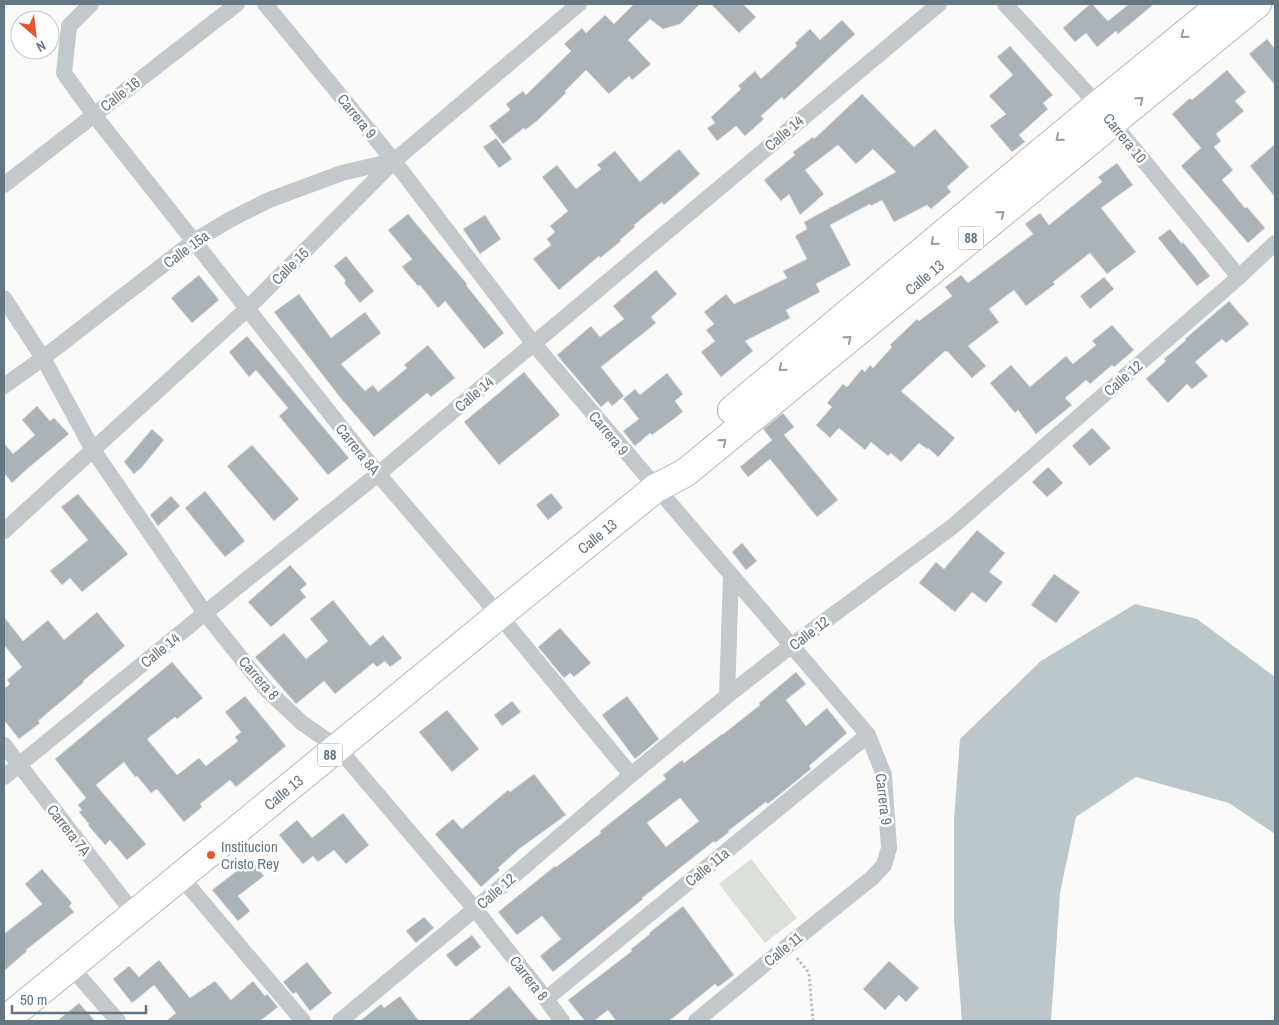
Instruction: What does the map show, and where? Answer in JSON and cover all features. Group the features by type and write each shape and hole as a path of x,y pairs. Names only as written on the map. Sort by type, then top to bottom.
{"highway":[{"name":"Calle 13","path":"6,1015 71,967 656,488 685,473 1105,114 1222,4"},
{"name":"Calle 13","path":"1105,114 1257,4"}],"street":[{"name":"Carrera 8A","path":"91,4 69,26 64,72 94,115 378,474 499,615 632,775"},
{"name":"Calle 16","path":"4,185 237,4"},
{"name":"Carrera 9","path":"265,4 394,161 533,343 868,735 884,776 889,848 884,865 872,878"},
{"name":"Calle 15","path":"4,531 247,309 394,161 579,4"},
{"name":"Calle 14","path":"4,777 378,474 938,4"},
{"name":"Carrera 10","path":"1005,4 1105,114 1239,277"},
{"name":"Calle 15a","path":"4,386 194,241 232,218 269,200 342,173 394,161"},
{"name":"Calle 12","path":"340,1021 727,696 952,528 1239,277 1275,243"},
{"name":"Carrera 8","path":"4,298 43,358 93,450 205,613 265,688 302,723 338,748 475,909 562,1021"},
{"path":"727,696 731,576"},
{"name":"Calle 11a","path":"546,999 868,735"},
{"name":"Carrera 7A","path":"4,745 135,914"},
{"path":"181,877 303,1021"},
{"name":"Calle 11","path":"696,1021 872,878"},
{"path":"71,967 118,1021"}],"path":[{"path":"788,945 809,974 813,1021"}],"shaded area":[{"path":"1135,604 1197,619 1275,677 1275,834 1229,803 1136,777 1076,817 1060,893 1051,1021 962,1021 954,920 954,820 960,739 1041,661"},
{"path":"751,859 797,918 765,943 719,884"}],"building":[{"path":"631,4 700,4 680,24 663,29 650,19 628,40 651,64 632,80 629,76 609,94 586,70 565,91 566,93 538,120 503,144 489,126 510,110 506,104 523,91 526,95 571,51 564,44 582,28 586,33 605,15 614,24 633,5"},
{"path":"711,4 743,4 756,17 739,33"},
{"path":"1090,4 1108,21 1129,4 1154,4 1118,34 1116,31 1097,47 1086,33 1075,42 1063,28"},
{"path":"842,20 855,34 784,100 782,97 761,116 764,119 745,136 736,126 717,141 707,128 715,123 711,117 741,89 738,86 755,71 761,79 797,46 795,43 810,29 820,40"},
{"path":"1267,39 1275,49 1275,85 1249,54"},
{"path":"1010,46 1053,95 1043,103 1048,109 1019,135 1025,142 1012,152 990,126 1006,114 989,96 1013,75 997,57"},
{"path":"1227,70 1246,92 1235,101 1244,111 1216,134 1221,141 1214,147 1233,170 1222,180 1245,208 1247,207 1265,228 1248,243 1181,166 1201,148 1172,114 1190,98 1192,100"},
{"path":"862,94 914,147 935,129 969,167 947,187 951,192 931,209 927,205 894,222 882,200 871,206 870,204 830,225 851,265 816,284 820,292 786,310 790,318 745,341 753,351 721,377 701,352 715,341 706,330 714,324 704,312 726,294 734,304 787,278 783,271 807,259 795,236 807,229 804,222 896,172 873,149 856,164 838,145 805,170 824,194 800,215 789,194 781,201 764,180 795,155 793,152 813,137 814,139"},
{"path":"496,138 512,159 499,168 483,147"},
{"path":"1275,144 1275,197 1250,166"},
{"path":"679,149 700,174 664,205 662,202 634,225 635,227 621,241 600,258 599,256 559,290 533,259 551,245 547,239 555,232 550,226 568,211 542,177 557,165 576,189 601,169 597,165 615,151 640,182"},
{"path":"1117,163 1133,185 1101,208 1136,252 1107,274 1090,253 1053,282 1055,284 1026,306 1014,290 989,309 999,322 968,346 986,366 972,378 945,351 901,391 955,438 938,457 919,443 901,462 891,453 888,456 871,442 865,450 839,428 830,438 816,425 832,407 827,403 843,384 847,387 862,369 865,372 870,365 873,368 892,347 890,345 917,319 919,321 952,296 945,287 961,275 968,283 1033,234 1025,224 1040,213 1049,225 1102,182 1098,177"},
{"path":"408,214 467,284 504,333 484,349 445,301 438,308 420,285 418,286 402,267 412,259 388,230"},
{"path":"485,215 501,239 480,254 463,229"},
{"path":"1170,229 1210,276 1197,286 1158,238"},
{"path":"346,256 374,291 360,303 344,283 346,281 334,266"},
{"path":"656,270 677,294 651,317 656,323 601,367 624,396 612,406 608,401 601,407 557,355 591,326 600,337 624,319 613,306"},
{"path":"199,275 219,300 192,323 171,298"},
{"path":"1104,277 1114,289 1090,309 1080,296"},
{"path":"299,294 331,338 365,312 381,333 341,364 365,391 373,385 378,392 407,368 404,365 428,345 455,378 431,397 427,393 374,437 339,396 274,312"},
{"path":"1229,301 1249,324 1226,343 1222,339 1195,362 1208,376 1192,389 1187,384 1168,403 1146,379 1166,361 1164,359 1185,339"},
{"path":"1112,325 1134,350 1114,367 1112,365 1090,384 1086,380 1065,398 1072,405 1036,434 1018,410 1015,413 990,383 1011,365 1030,387 1066,356 1073,364 1096,345 1092,341"},
{"path":"247,336 349,458 328,475 279,416 288,408 256,370 249,377 229,352"},
{"path":"524,372 560,415 499,465 464,422"},
{"path":"667,373 683,394 675,401 683,412 652,435 650,433 635,446 623,431 639,419 623,399 635,389 640,395"},
{"path":"37,406 50,421 54,418 69,434 12,483 4,473 4,443 13,454 35,435 22,420"},
{"path":"783,413 794,427 784,435 838,500 817,517 770,459 748,477 740,467 772,440 763,429"},
{"path":"1092,428 1111,448 1090,466 1072,446"},
{"path":"152,429 164,440 134,474 124,462"},
{"path":"252,445 299,499 274,521 227,466"},
{"path":"1048,467 1063,483 1047,497 1032,482"},
{"path":"205,491 245,541 225,557 185,508"},
{"path":"551,493 563,508 548,520 536,505"},
{"path":"78,494 128,554 82,592 70,578 62,585 50,571 88,540 61,507"},
{"path":"171,496 180,506 158,526 150,515"},
{"path":"977,530 1005,553 989,572 1003,582 986,603 972,592 955,612 919,583 936,562 944,569"},
{"path":"742,543 757,561 746,570 732,552"},
{"path":"290,565 307,584 300,590 306,597 271,627 248,602"},
{"path":"1054,574 1080,592 1056,623 1031,605"},
{"path":"333,600 370,646 383,635 402,658 390,667 385,661 377,667 373,663 335,694 324,681 296,704 255,657 284,633 306,659 328,641 310,619"},
{"path":"97,612 125,646 38,721 40,723 19,739 4,720 4,689 10,684 7,680 22,667 4,645 4,617 23,641 48,620 64,640"},
{"path":"560,628 591,663 574,677 570,673 564,678 538,647"},
{"path":"172,662 203,698 177,719 175,717 147,739 177,775 199,758 206,766 238,741 235,737 241,732 225,712 245,696 286,746 236,787 230,780 200,804 202,807 184,822 157,789 151,793 137,776 135,777 124,762 96,785 146,844 127,860 110,840 105,845 88,825 79,812 82,810 78,805 86,798 55,759"},
{"path":"796,672 806,684 786,700 806,726 827,708 847,733 809,766 811,769 768,804 766,802 715,843 714,841 553,972 540,956 561,939 542,916 517,935 498,912 555,866 601,833 600,831 666,779 663,775 682,760 684,763 722,735 760,705 759,703","holes":["680,798 699,821 666,847 647,823"]},
{"path":"627,696 659,739 635,759 602,715"},
{"path":"512,701 521,712 502,726 494,715"},
{"path":"447,710 479,749 452,772 419,732"},
{"path":"534,774 566,815 519,849 481,887 435,834 453,819 462,829 508,790 510,792"},
{"path":"343,813 369,845 346,864 334,850 318,862 313,856 303,864 279,835 297,820 312,838"},
{"path":"251,860 264,876 238,896 250,911 238,921 212,890"},
{"path":"42,869 72,903 69,906 74,912 26,950 4,971 4,934 42,904 25,884"},
{"path":"683,906 734,975 718,987 715,984 669,1021 616,1021 608,1010 594,1021 585,1021 568,1000 632,951 631,949 649,933"},
{"path":"424,917 434,928 416,943 406,931"},
{"path":"472,935 481,947 456,967 446,955"},
{"path":"159,960 190,998 215,981 231,1000 253,981 265,996 267,994 278,1007 260,1021 166,1021 176,1013 154,985 132,1003 113,979 129,966 139,977"},
{"path":"889,961 919,988 906,1002 899,995 885,1010 863,989"},
{"path":"307,962 332,993 310,1011 296,992 293,994 283,982"},
{"path":"509,986 539,1021 468,1021"},
{"path":"400,996 419,1021 360,1021 381,1004 384,1008"},
{"path":"79,1003 95,1021 57,1021"}],"place":[{"name":"Institucion Cristo Rey","path":"211,855"}]}
